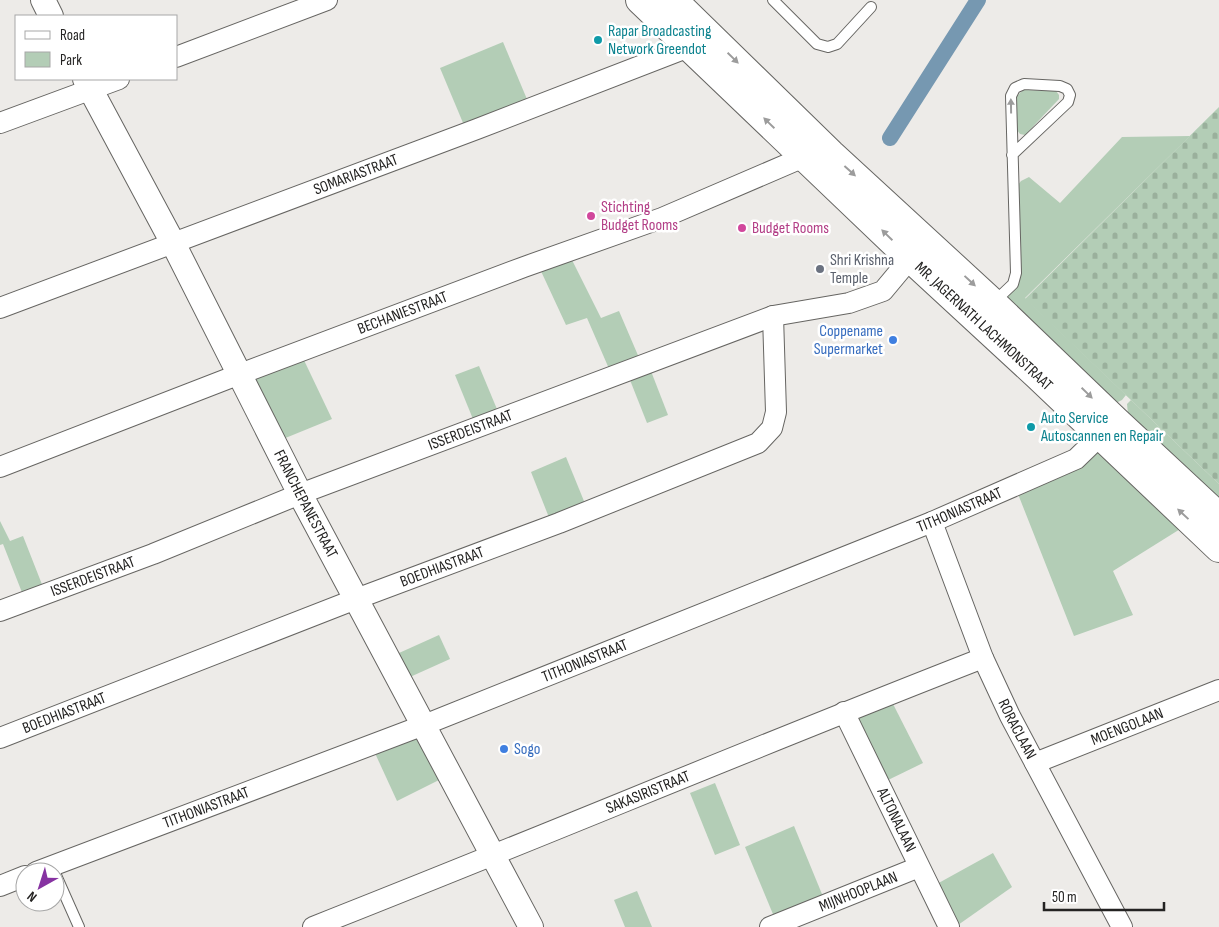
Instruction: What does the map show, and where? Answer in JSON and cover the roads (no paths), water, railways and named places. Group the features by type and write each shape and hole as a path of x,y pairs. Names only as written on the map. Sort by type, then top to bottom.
{"main road":[{"name":"MR. JAGERNATH LACHMONSTRAAT","path":"640,0 696,38 830,154 1038,376 1108,428 1219,517"},
{"name":"MR. JAGERNATH LACHMONSTRAAT","path":"673,0 696,38 804,157 918,249 993,303 1219,548"}],"street":[{"path":"43,0 50,15"},
{"path":"178,56 327,0"},
{"name":"SOMARIASTRAAT","path":"0,308 477,130 696,38"},
{"path":"0,123 88,84 113,80"},
{"name":"FRANCHEPANESTRAAT","path":"88,84 174,244 300,494 531,927"},
{"name":"BECHANIESTRAAT","path":"0,467 524,267 662,218 804,157"},
{"name":"ISSERDEISTRAAT","path":"0,611 153,554 300,494 773,316 849,303 883,291 918,249"},
{"name":"BOEDHIASTRAAT","path":"0,738 356,599 559,523 758,442 772,428 776,412 773,316"},
{"name":"TITHONIASTRAAT","path":"65,865 424,725 932,522 1076,459 1108,428"},
{"name":"RORACLAAN","path":"932,522 983,658 1010,716 1122,927"},
{"name":"SAKASIRISTRAAT","path":"313,927 844,712 983,658"},
{"name":"MOENGOLAAN","path":"1035,763 1219,690"},
{"name":"ALTONALAAN","path":"844,712 949,927"},
{"name":"MIJNHOOPLAAN","path":"770,927 919,867"},
{"path":"0,886 15,880"}],"lane":[{"path":"773,0 817,44 828,47 838,44 871,7"},
{"path":"993,303 1013,284 1016,273 1012,154 1011,96 1015,88 1024,84 1060,86 1067,89 1070,95 1068,102 1012,154"},
{"path":"65,901 79,927"}],"waterway":[{"path":"890,138 978,0"}],"place":[{"name":"Rapar Broadcasting Network Greendot","path":"598,40"},
{"name":"Stichting Budget Rooms","path":"591,216"},
{"name":"Budget Rooms","path":"742,228"},
{"name":"Shri Krishna Temple","path":"820,269"},
{"name":"Coppename Supermarket","path":"893,340"},
{"name":"Auto Service Autoscannen en Repair","path":"1031,427"},
{"name":"Sogo","path":"504,749"}]}
